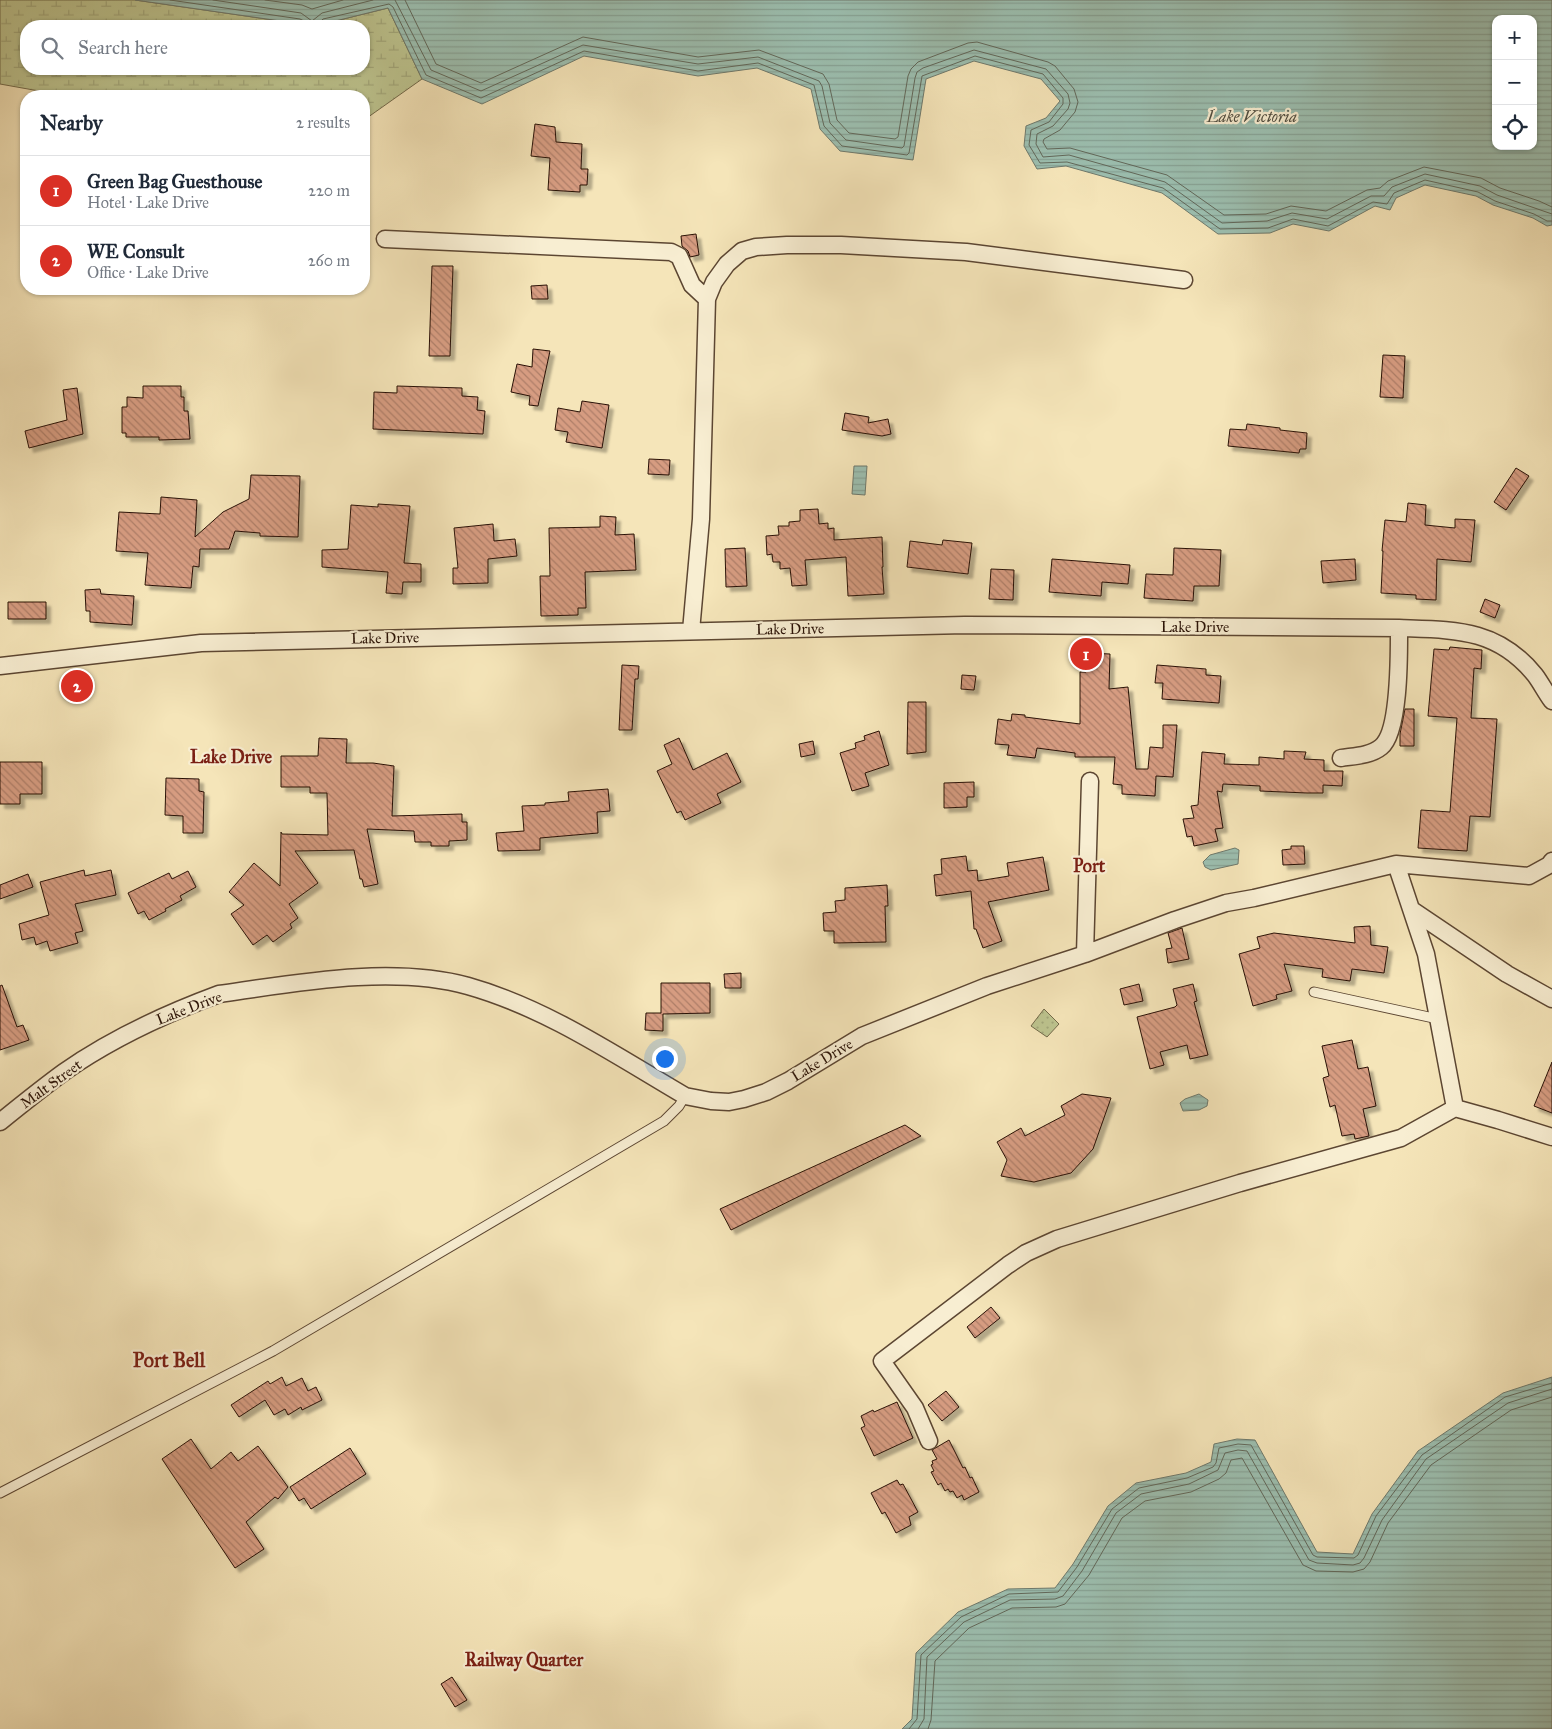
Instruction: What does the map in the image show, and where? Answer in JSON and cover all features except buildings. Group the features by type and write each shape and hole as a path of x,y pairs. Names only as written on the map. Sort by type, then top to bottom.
{"street":[{"path":"384,239 671,252 679,256 692,285 707,299"},
{"path":"691,632 701,519 707,299 714,282 722,270 742,251 756,247 787,245 842,245 966,252 1184,280"},
{"name":"Lake Drive","path":"0,666 202,643 965,625 1399,628 1460,631 1502,645 1521,660 1536,676 1552,701"},
{"path":"1340,758 1364,754 1380,748 1388,740 1395,718 1399,628"},
{"path":"1085,954 1090,781"},
{"name":"Lake Drive","path":"103,1048 170,1014 219,994 355,978 432,980 468,986 543,1014 685,1096 728,1102 766,1092 788,1081 862,1036 987,986 1085,954 1226,903 1396,864 1529,876 1549,865 1552,861"},
{"path":"1396,864 1426,954 1455,1108"},
{"path":"1412,910 1507,974 1552,999"},
{"name":"Malt Street","path":"0,1122 64,1072 103,1048"},
{"path":"929,1441 915,1408 882,1361 1026,1253 1057,1239 1231,1186 1401,1138 1455,1108 1552,1137"}],"lane":[{"path":"1314,992 1438,1019"},
{"path":"0,1493 274,1351 664,1121 679,1106 685,1096"}],"green space":[{"path":"0,0 135,0 273,20 20,20 20,75 370,75 370,20 339,20 388,8 422,79 370,116 370,90 34,90 0,84"},
{"path":"1044,1009 1059,1024 1047,1037 1031,1026"}],"water":[{"name":"Lake Victoria","path":"135,0 1552,0 1552,225 1547,226 1533,218 1493,205 1476,196 1425,185 1396,198 1390,210 1375,206 1329,231 1293,224 1270,233 1218,234 1162,193 1066,166 1037,169 1024,146 1026,126 1046,118 1060,101 1041,79 974,61 926,79 913,160 840,151 820,129 811,89 757,68 698,76 584,56 482,104 422,79 388,8 339,20 273,20"},
{"path":"854,466 867,466 865,495 852,494"},
{"path":"1235,848 1239,850 1238,864 1211,870 1205,867 1203,862 1210,855"},
{"path":"1199,1094 1208,1100 1207,1106 1199,1110 1183,1111 1180,1103"},
{"path":"1552,1377 1552,1729 902,1729 912,1719 916,1653 958,1612 1008,1589 1055,1588 1073,1564 1108,1506 1136,1483 1186,1473 1211,1462 1214,1444 1237,1439 1255,1440 1317,1552 1353,1554 1372,1514 1418,1451 1503,1393"}],"place":[{"name":"Green Bag Guesthouse","path":"1086,654"},
{"name":"WE Consult","path":"77,686"}],"district":[{"name":"Lake Drive","path":"231,757"},
{"name":"Port","path":"1089,866"},
{"name":"Port Bell","path":"169,1360"},
{"name":"Railway Quarter","path":"524,1660"}]}
